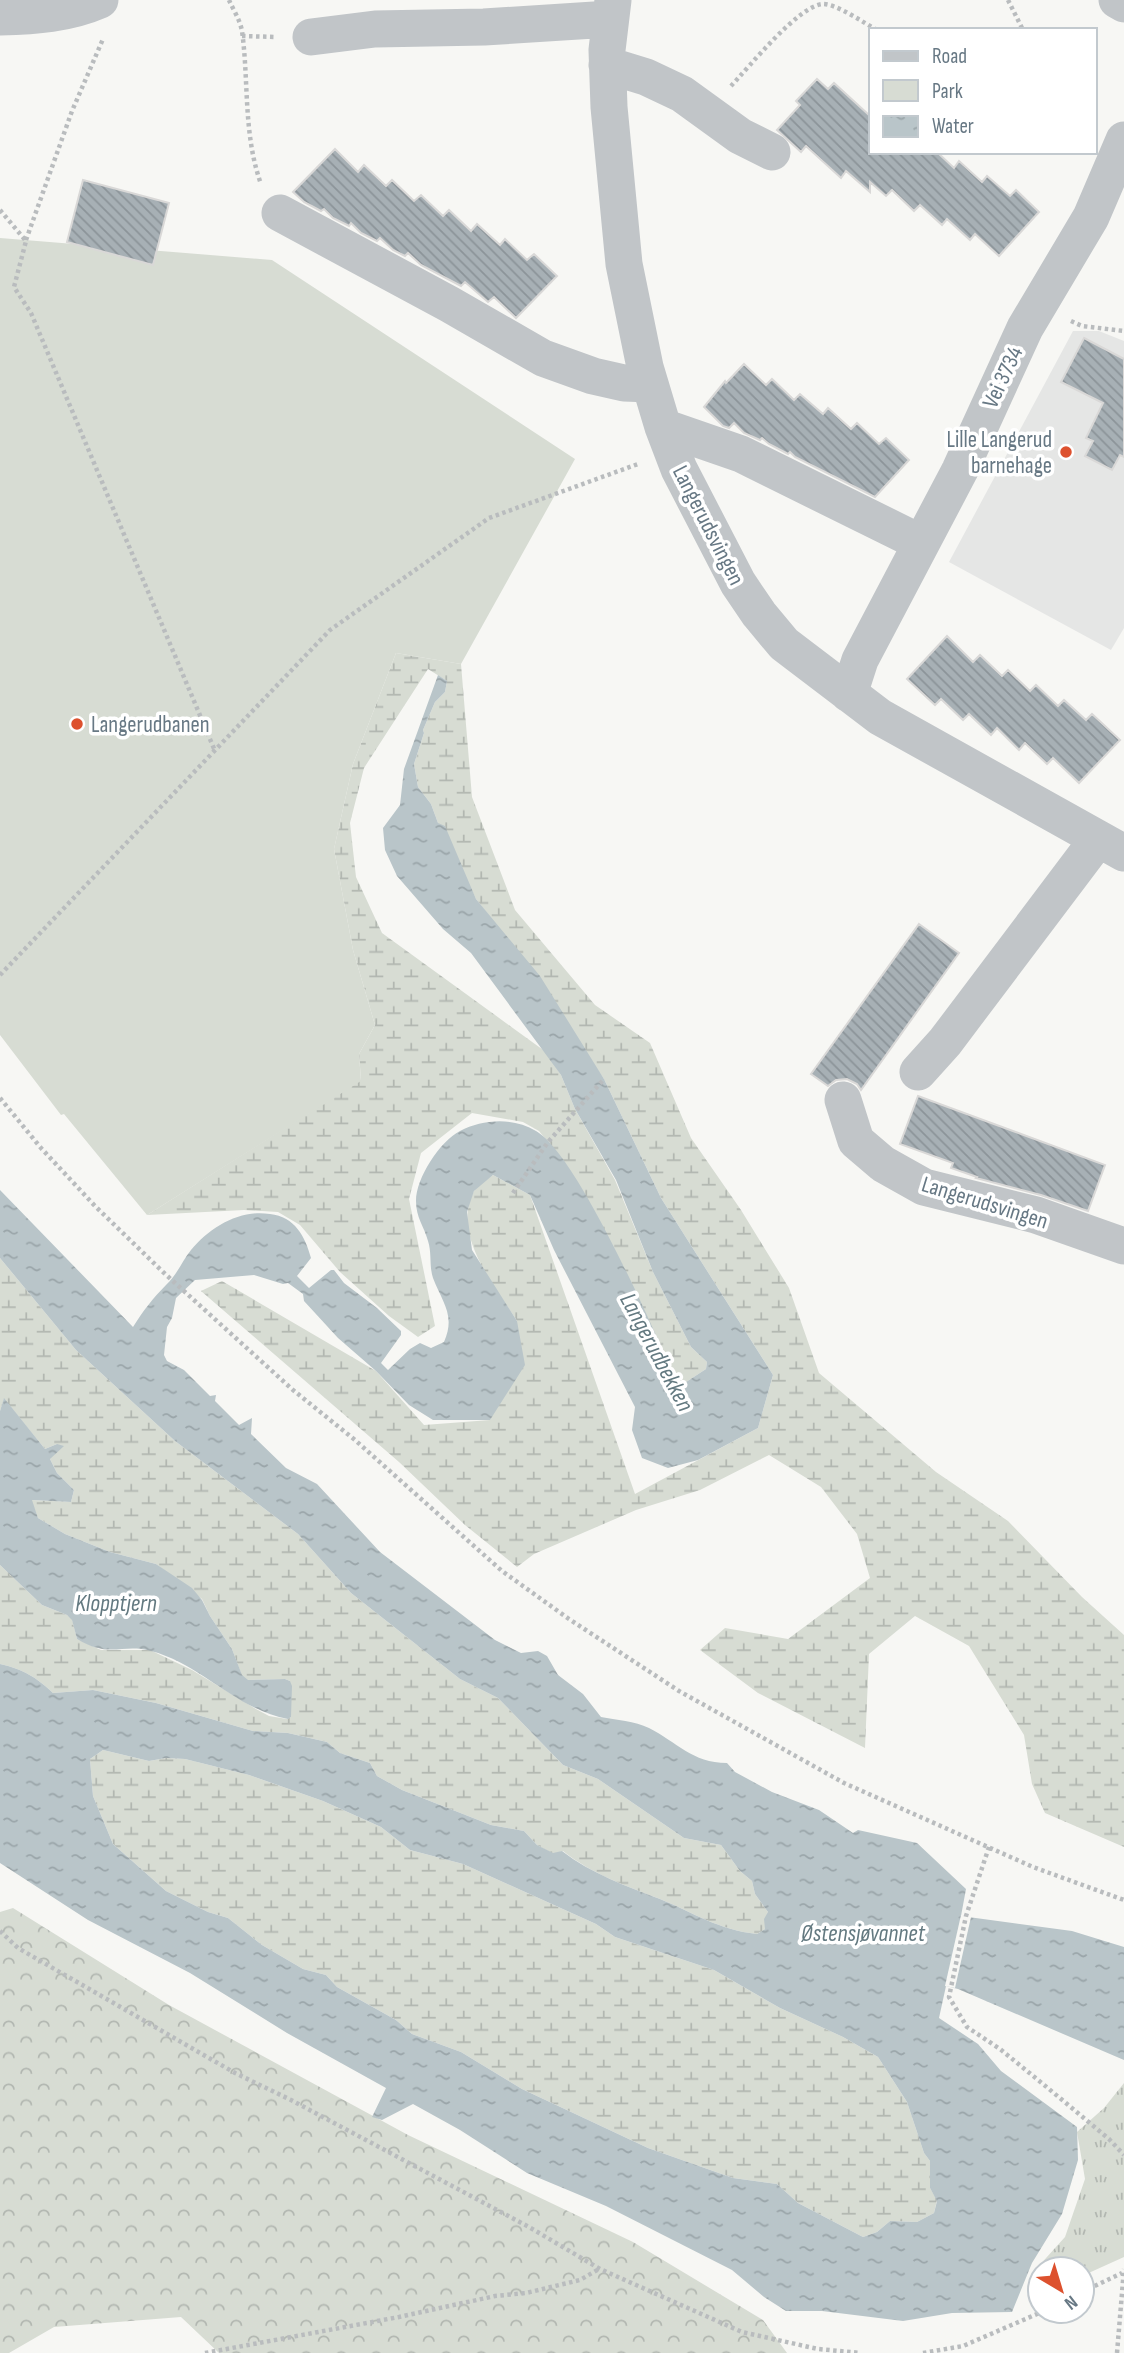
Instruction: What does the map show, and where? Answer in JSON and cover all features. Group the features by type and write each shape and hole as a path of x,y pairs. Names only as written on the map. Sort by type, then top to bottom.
{"street":[{"path":"0,17 45,15 80,9 100,0"},
{"path":"1117,0 1124,4"},
{"path":"311,37 374,29 484,27 612,10"},
{"name":"Langerudsvingen","path":"612,10 607,65 624,264 650,384 667,439 738,583 758,614 784,644 880,717 1111,846"},
{"path":"607,65 646,77 682,94 740,136 772,152"},
{"name":"Vei 3734","path":"849,694 860,660 960,470 1025,328 1091,217 1112,205 1124,140"},
{"path":"280,213 543,358 593,376 624,383 650,384"},
{"path":"667,439 741,454 921,543"},
{"path":"918,1072 1111,846"},
{"name":"Langerudsvingen","path":"843,1100 856,1141 883,1164 925,1186 1035,1215 1124,1246"}],"path":[{"path":"229,0 242,29 248,125 255,169 261,184 280,213"},
{"path":"1008,0 1022,28"},
{"path":"708,111 783,29 808,10 823,4 835,7 873,28"},
{"path":"104,37 72,111 26,241 14,288 31,313 215,751"},
{"path":"0,210 26,241"},
{"path":"1040,304 1082,327 1124,331"},
{"path":"0,975 330,631 489,518 667,439"},
{"path":"513,1193 548,1142 604,1079"},
{"path":"0,1098 68,1177 126,1238 163,1272 293,1390 355,1440 502,1571 569,1619 679,1691 844,1783 1033,1867 1124,1900"},
{"path":"989,1847 966,1916 949,1997 967,2026 1032,2075 1109,2139 1124,2155"},
{"path":"0,1931 18,1948 235,2073 529,2227 600,2269 742,2332 818,2349 861,2353"},
{"path":"205,2353 526,2292 580,2280 600,2269"},
{"path":"1096,2285 1123,2271 1120,2343 1117,2353"},
{"path":"923,2353 963,2346 1026,2319"}],"shaded area":[{"name":"Lille Langerud barnehage","path":"1073,331 1099,331 1124,341 1124,628 1111,650 949,562"}],"green space":[{"path":"0,238 272,260 575,459 461,664 396,653 353,764 334,849 353,950 375,1025 359,1054 361,1081 147,1215 64,1114 61,1115 0,1035"},
{"path":"396,653 461,664 472,797 515,910 595,1005 650,1043 691,1138 741,1210 789,1288 819,1373 936,1472 1008,1521 1082,1597 1124,1635 1124,1847 1045,1813 1032,1784 1024,1735 969,1646 915,1616 869,1654 865,1748 758,1693 700,1650 725,1628 788,1639 870,1578 857,1534 821,1487 769,1455 700,1490 636,1510 534,1554 517,1567 465,1525 399,1462 201,1291 222,1281 376,1371 424,1425 490,1420 517,1321 479,1260 468,1226 468,1209 473,1193 493,1175 530,1195 635,1494 758,1428 773,1375 661,1198 604,1079 508,940 476,899 431,804 418,787 414,764 423,730 435,702 445,692 447,681 428,669 364,768 350,823 356,877 382,933 546,1052 561,1075 575,1109 615,1180 653,1272 691,1347 707,1362 706,1369 683,1384 676,1380 625,1272 567,1166 539,1131 523,1122 472,1113 421,1153 409,1199 435,1326 418,1337 389,1316 340,1272 300,1225 278,1212 244,1210 147,1215 361,1080 359,1054 375,1025 353,950 334,849 353,764"},
{"path":"0,1258 76,1350 175,1441 298,1534 351,1593 460,1679 498,1698 563,1765 598,1779 684,1838 721,1845 740,1871 752,1881 755,1894 768,1912 765,1929 757,1934 731,1929 622,1884 597,1873 563,1851 553,1854 537,1845 524,1831 491,1825 402,1790 377,1776 370,1763 340,1753 327,1742 288,1733 253,1731 156,1703 93,1690 53,1693 29,1674 0,1664 0,1565 42,1605 72,1619 77,1639 101,1650 150,1650 192,1670 269,1716 287,1719 291,1717 290,1681 247,1680 242,1676 232,1649 202,1599 156,1564 110,1552 65,1534 38,1518 31,1500 71,1502 74,1490 57,1473 50,1459 57,1444 45,1449 4,1399 0,1411"},
{"path":"103,1750 149,1761 185,1759 249,1775 323,1801 381,1827 410,1850 463,1864 596,1924 615,1937 714,1970 780,2008 843,2037 878,2057 907,2102 924,2153 930,2161 930,2188 937,2200 934,2213 917,2222 890,2221 877,2232 863,2237 798,2203 777,2184 733,2178 648,2148 522,2089 461,2052 412,2034 396,2020 337,1987 326,1975 303,1969 262,1945 228,1918 208,1912 166,1891 113,1844 93,1796 90,1759"},
{"path":"13,1908 169,2005 408,2135 633,2242 763,2320 787,2353 219,2353 181,2317 54,2327 9,2353 0,2353 0,1912"},
{"path":"1124,2083 1124,2257 1096,2270 1096,2255 1049,2255 1065,2237 1085,2179 1077,2132 1104,2108"}],"water":[{"name":"Østensjøvannet","path":"438,675 447,681 445,692 435,702 423,730 414,764 418,787 431,804 438,823 445,826 476,899 540,976 604,1079 661,1198 773,1375 758,1428 698,1460 668,1468 642,1458 632,1430 635,1407 554,1250 530,1195 493,1175 474,1191 467,1212 472,1250 517,1321 525,1365 490,1420 433,1420 409,1405 338,1338 304,1301 303,1294 288,1283 283,1284 254,1275 195,1280 176,1298 172,1318 167,1327 164,1355 167,1361 184,1370 210,1396 216,1395 215,1401 239,1425 252,1418 251,1434 286,1468 317,1484 380,1552 495,1640 521,1653 538,1651 547,1656 558,1675 583,1694 601,1717 644,1726 694,1756 727,1763 735,1772 772,1792 819,1810 853,1833 858,1830 917,1843 966,1889 961,1916 1072,1931 1124,1947 1124,2060 946,1986 939,2018 978,2044 1001,2071 1077,2127 1078,2160 1062,2214 1037,2255 1026,2255 1026,2278 1012,2312 952,2313 903,2321 822,2311 786,2311 764,2297 732,2270 606,2206 527,2173 413,2104 382,2120 372,2117 386,2088 287,2033 190,1973 88,1920 0,1863 0,1664 29,1674 53,1693 93,1690 156,1703 253,1731 288,1733 327,1742 340,1753 370,1763 377,1776 402,1790 491,1825 524,1831 537,1845 553,1853 562,1851 597,1873 622,1884 731,1929 757,1934 765,1929 764,1919 768,1912 755,1894 752,1881 740,1871 721,1845 684,1838 598,1779 563,1765 498,1698 460,1679 351,1593 298,1534 175,1441 76,1350 0,1258 0,1190 133,1327 191,1250 216,1227 248,1214 279,1216 292,1223 306,1242 311,1258 297,1276 309,1288 334,1270 344,1283 377,1308 401,1331 401,1335 381,1363 388,1370 420,1343 431,1348 444,1342 449,1324 433,1278 429,1246 416,1207 420,1182 430,1161 452,1136 469,1127 498,1121 518,1123 536,1131 553,1147 593,1207 651,1323 676,1380 683,1384 706,1369 707,1362 691,1347 653,1272 616,1180 575,1109 561,1075 471,953 443,929 397,876 385,850 383,828 400,805 404,769","holes":["103,1750 149,1761 185,1759 249,1775 323,1801 381,1827 410,1850 463,1864 596,1924 615,1937 714,1970 780,2008 843,2037 878,2057 907,2102 924,2153 930,2161 930,2188 937,2201 934,2213 917,2222 890,2221 877,2232 863,2237 798,2203 777,2184 733,2178 648,2148 522,2089 461,2052 412,2034 396,2020 337,1987 326,1975 303,1969 262,1945 228,1918 208,1912 166,1891 113,1844 93,1796 90,1759"]},
{"name":"Klopptjern","path":"4,1398 45,1449 57,1444 64,1446 50,1459 57,1473 74,1490 71,1502 32,1500 38,1518 65,1534 110,1552 156,1564 192,1588 232,1649 242,1675 248,1680 290,1681 291,1717 288,1719 270,1714 252,1706 169,1657 141,1649 107,1649 88,1645 77,1639 72,1620 67,1615 42,1605 0,1565 0,1411"}],"pier":[{"path":"961,1915 971,1917 955,1988 945,1986"}],"building":[{"path":"817,79 828,89 834,83 869,115 869,154 939,154 954,168 959,161 982,182 987,176 1010,196 1016,190 1039,212 999,256 975,234 970,240 947,219 942,225 920,205 914,211 892,190 886,196 870,182 870,192 846,171 841,178 806,146 801,152 777,130 800,105 796,101"},
{"path":"335,149 358,172 364,165 386,186 392,180 414,201 421,195 443,216 449,210 471,231 477,224 500,245 505,239 527,260 534,254 557,276 516,318 494,297 488,302 465,282 461,286 421,265 408,253 405,256 393,250 380,238 377,241 361,233 351,223 349,226 333,218 324,209 321,211 304,202 293,192"},
{"path":"83,180 169,203 153,265 67,242"},
{"path":"1084,338 1124,359 1124,457 1120,455 1112,470 1085,456 1093,441 1086,438 1103,403 1061,382"},
{"path":"744,364 766,385 772,379 794,400 800,394 823,414 828,408 851,429 857,423 879,444 886,438 909,460 875,497 790,452 788,454 762,438 760,440 744,433 734,423 729,428 723,426 704,407 725,381 726,383"},
{"path":"947,636 973,662 980,655 1002,676 1008,670 1030,691 1036,685 1058,706 1064,700 1086,720 1092,714 1120,740 1079,783 1053,758 1047,764 1025,743 1019,750 997,728 991,735 969,714 963,720 941,699 935,705 907,679"},
{"path":"919,924 959,953 861,1090 857,1084 847,1079 836,1080 828,1086 811,1074"},
{"path":"918,1096 1105,1165 1088,1211 976,1178 951,1168 953,1163 900,1144"}],"place":[{"name":"Lille Langerud barnehage","path":"1066,452"},
{"name":"Langerudbanen","path":"77,724"}],"water label":[{"name":"Langerudbekken","path":"657,1352"}]}
